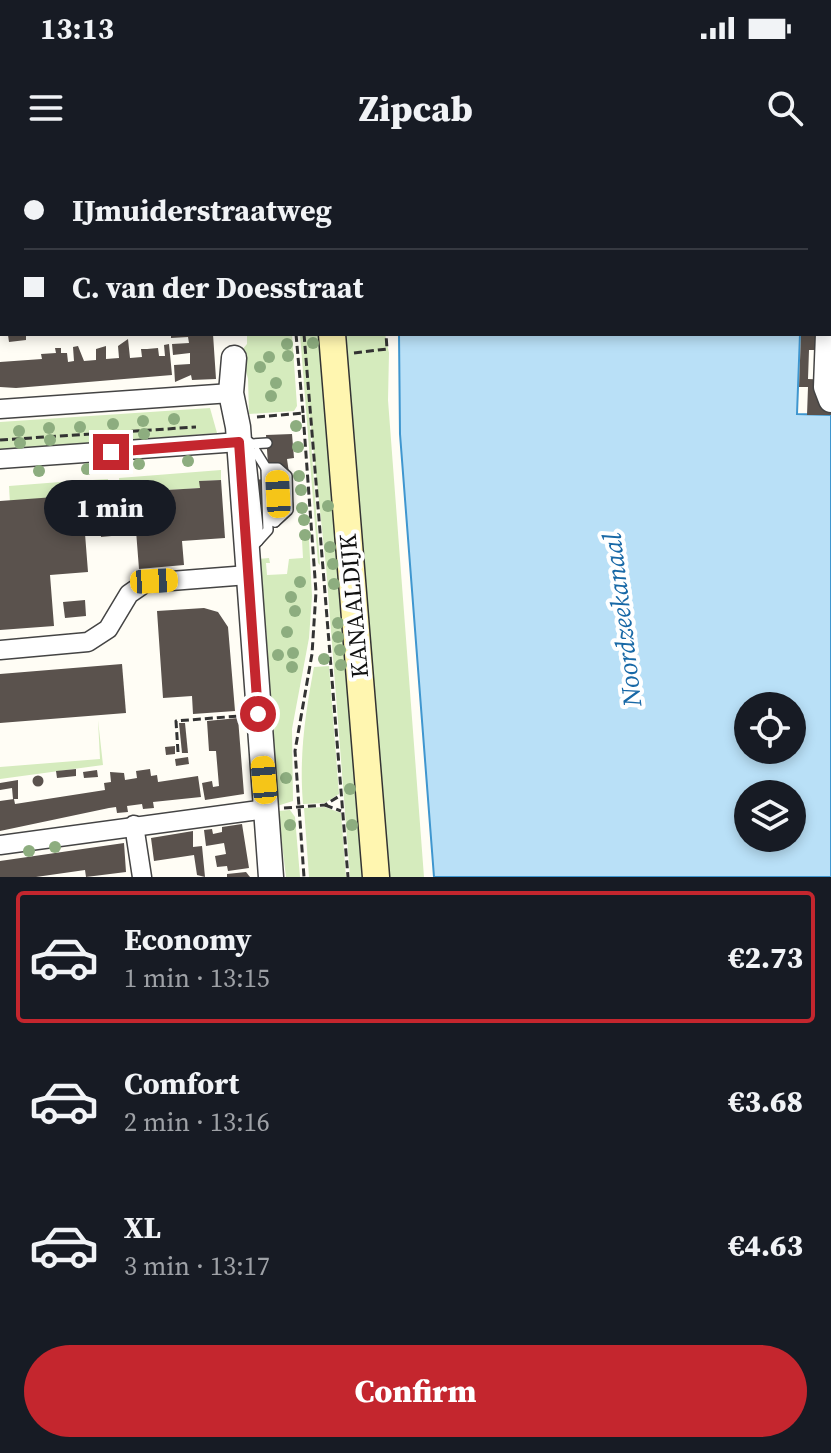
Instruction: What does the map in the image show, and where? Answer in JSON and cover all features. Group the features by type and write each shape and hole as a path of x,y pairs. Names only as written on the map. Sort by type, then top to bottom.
{"main road":[{"name":"KANAALDIJK","path":"341,344 376,877"}],"street":[{"path":"828,336 828,393"},
{"path":"233,346 231,393 242,433"},
{"path":"233,346 242,380 242,433 258,714 271,877"},
{"path":"0,409 231,393"},
{"path":"0,459 242,433"},
{"path":"0,650 88,642 108,629 129,594 145,583 251,556"},
{"path":"0,845 266,809"},
{"path":"134,825 142,877"}],"lane":[{"path":"242,433 267,443"},
{"path":"242,433 266,468 272,526"},
{"path":"251,556 272,526 288,510 286,472 266,468"}],"path":[{"path":"296,336 316,592 312,654 295,738 304,877"},
{"path":"304,336 348,877"},
{"path":"341,344 387,349 386,336"},
{"path":"242,433 303,413"},
{"path":"0,440 206,426"},
{"path":"178,752 176,721 258,714"},
{"path":"325,805 341,795"},
{"path":"298,807 325,805 342,811"}],"green space":[{"path":"247,336 292,336 297,406 294,411 249,414 248,379 241,351 247,344"},
{"path":"300,336 324,336 368,877 350,877 326,566 308,400 320,565"},
{"path":"343,336 385,336 389,353 388,400 424,877 387,877"},
{"path":"210,408 217,433 0,450 0,422"},
{"path":"221,470 221,480 200,481 200,488 120,493 119,478"},
{"path":"108,479 109,494 78,495 77,481"},
{"path":"73,481 74,496 10,504 9,486"},
{"path":"309,539 312,596 309,638 292,729 293,801 277,806 266,626 259,620 258,559 269,558 267,575 287,574 289,559 303,558 302,540"},
{"path":"329,666 339,794 325,803 303,804 304,736 314,667"},
{"path":"98,720 103,765 0,779 0,767 100,759"},
{"path":"325,807 341,813 346,877 309,877 304,808"},
{"path":"290,810 295,817 300,877 286,877 278,811"}],"water":[{"name":"Noordzeekanaal","path":"399,336 800,336 797,414 831,415 831,877 434,877 400,434"}],"building":[{"path":"8,336 26,336 26,340 9,342"},
{"path":"171,336 213,336 216,379 192,380 191,375 175,382 174,365 190,364 190,353 173,355 172,344 189,343 188,337"},
{"path":"801,336 831,336 831,350 809,350 808,379 831,380 831,415 807,415 808,387 799,387"},
{"path":"128,339 130,358 142,357 141,349 158,348 159,356 165,356 164,345 169,344 172,375 0,387 0,362 42,359 41,354 56,353 55,348 67,353 68,362 74,361 73,347 78,346 84,361 96,360 96,349 106,346 106,359 119,358 118,346"},
{"path":"292,434 294,458 287,459 294,508 253,511 251,480 269,479 266,435"},
{"path":"221,480 225,538 182,541 184,565 139,569 133,492 200,488 199,481"},
{"path":"82,495 88,572 50,575 54,626 0,630 0,501"},
{"path":"120,513 122,535 101,537 99,515"},
{"path":"85,600 86,616 65,618 63,602"},
{"path":"204,608 218,612 228,627 235,711 193,714 192,696 163,698 157,611"},
{"path":"122,664 126,713 0,723 0,674"},
{"path":"238,718 244,794 205,800 202,783 212,781 213,787 219,786 216,751 209,751 207,721"},
{"path":"179,723 185,723 188,753 182,753"},
{"path":"175,746 175,754 166,755 165,747"},
{"path":"188,757 189,764 176,766 175,759"},
{"path":"76,769 76,776 57,778 56,771"},
{"path":"150,769 151,776 157,775 158,782 198,776 201,797 153,802 154,808 143,809 142,804 127,806 128,812 117,813 116,807 109,808 0,831 0,801 14,799 15,804 105,790 104,783 111,782 110,772 124,773 125,780 137,778 136,771"},
{"path":"97,770 98,777 84,778 83,772"},
{"path":"38,776 43,781 38,786 33,781"},
{"path":"18,780 18,799 13,799 12,788 0,790 0,783"},
{"path":"242,824 249,868 228,871 227,866 217,867 215,856 226,854 224,843 206,846 204,830 212,829 213,834 222,832 222,827"},
{"path":"193,831 193,847 202,846 205,877 197,875 194,855 154,861 151,838"},
{"path":"124,843 126,872 86,877 85,870 36,877 0,877 0,861"},
{"path":"246,872 250,877 227,877 227,874"}],"route":[{"path":"111,452 239,442 258,714"}]}
